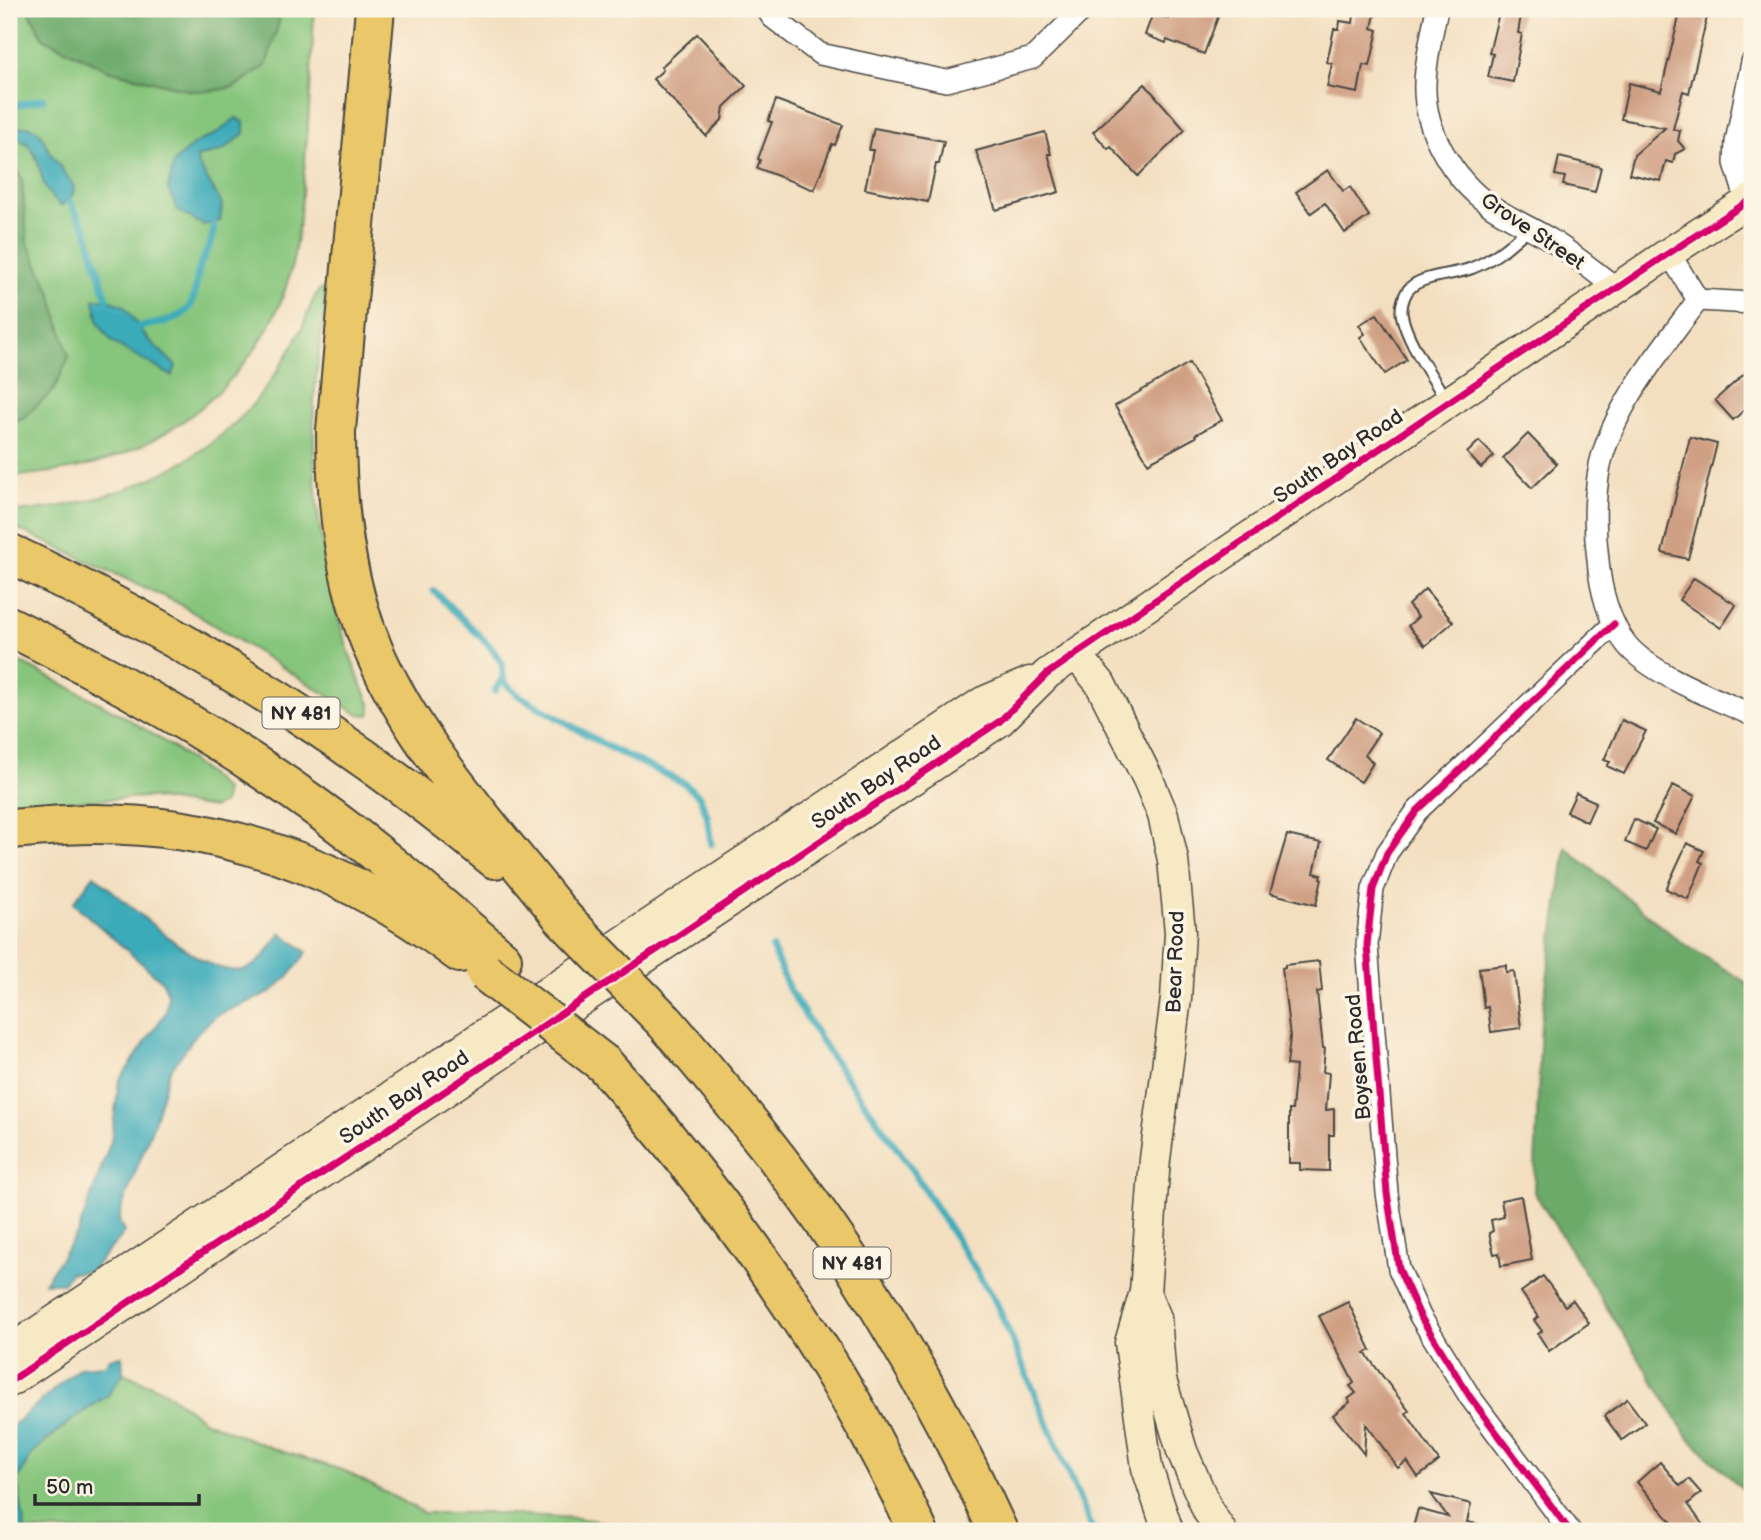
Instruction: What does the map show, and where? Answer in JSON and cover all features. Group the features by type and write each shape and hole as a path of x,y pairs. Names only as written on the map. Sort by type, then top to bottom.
{"highway":[{"path":"375,9 336,430 338,497 347,562 373,647 407,713 444,768 563,918"},
{"name":"NY 481","path":"9,553 177,639 315,722 445,817 563,918 665,1022 810,1202 855,1269 937,1406 998,1531"},
{"path":"9,626 111,679 249,760 312,804 378,854 493,966 604,1064 681,1153 755,1250 841,1384 918,1531"},
{"path":"9,829 94,824 133,825 201,834 267,850 329,872 493,966"}],"street":[{"path":"767,9 772,18 820,54 946,81 1033,58 1083,9"},
{"name":"Grove Street","path":"1437,9 1427,57 1425,86 1432,132 1439,147 1468,186 1487,204 1551,240 1616,288"},
{"path":"1750,201 1735,163 1736,142 1752,62"},
{"name":"South Bay Road","path":"9,1382 18,1349 983,702 1046,674 1616,288 1750,201"},
{"path":"1669,253 1698,300"},
{"path":"1698,300 1752,303"},
{"path":"1698,300 1641,379 1615,424 1601,464 1594,525 1600,581 1614,624 1627,645 1644,661 1689,686 1752,715"},
{"name":"Boysen Road","path":"1570,1531 1470,1397 1420,1316 1399,1269 1387,1193 1367,945 1373,889 1387,853 1417,811 1614,624"},
{"name":"Bear Road","path":"1076,654 1100,683 1148,779 1163,815 1174,860 1180,932 1176,999 1154,1159 1145,1292 1130,1343 1147,1468 1168,1531"},
{"name":"Bear Road","path":"1145,1292 1156,1318 1161,1380 1182,1451 1208,1511 1221,1531"}],"lane":[{"path":"1448,403 1406,327 1401,307 1405,295 1412,285 1471,269 1501,253 1529,228"}],"green space":[{"path":"9,9 28,9 43,38 108,70 192,91 212,91 234,87 265,66 279,21 279,9 314,9 308,125 296,244 280,303 266,332 228,383 179,424 151,441 123,454 81,467 9,477 9,422 24,418 51,293 27,242 22,180 9,155"},
{"path":"28,9 279,9 279,21 266,66 234,87 192,91 108,70 43,38"},
{"path":"9,155 22,180 27,242 51,293 69,357 54,390 23,418 9,422"},
{"path":"320,289 324,290 326,297 314,403 315,480 319,519 332,595 342,632 370,704 370,715 358,714 176,602 9,525 9,512 84,501 157,476 190,458 221,435 248,409 272,379 295,341"},
{"path":"9,657 122,716 177,750 225,790 224,803 213,808 146,797 9,805"},
{"path":"1566,848 1681,942 1752,986 1752,1498 1689,1438 1534,1192 1541,1021"},
{"path":"123,1373 163,1390 205,1421 274,1449 345,1471 424,1513 491,1513 576,1518 665,1531 25,1531 17,1480 33,1452 108,1395"}],"water":[{"path":"236,118 244,122 244,133 223,149 198,156 197,162 222,204 220,221 203,225 178,211 168,189 174,162 195,143 216,134"},
{"path":"27,126 39,131 51,154 74,186 73,194 61,206 47,190 38,161 29,146 9,134 9,127"},
{"path":"107,299 124,306 147,338 176,366 172,376 112,342 99,324 94,300"},
{"path":"94,875 187,951 227,970 243,970 255,964 281,933 307,952 290,975 270,993 217,1015 198,1032 169,1072 153,1126 121,1210 119,1221 124,1232 93,1271 70,1273 63,1283 44,1283 78,1232 111,1141 119,1081 166,1012 168,994 163,982 73,903"},
{"path":"122,1356 123,1373 108,1395 33,1452 17,1480 25,1531 9,1531 9,1429 80,1367 105,1365 110,1358"}],"building":[{"path":"1175,9 1221,9 1204,54 1145,35 1153,13 1168,19"},
{"path":"1355,9 1375,14 1372,28 1378,30 1370,66 1363,65 1358,93 1327,87 1332,64 1327,62 1334,29 1339,29 1340,21 1353,23"},
{"path":"1500,9 1522,9 1518,33 1522,34 1513,82 1488,77 1493,54 1489,53"},
{"path":"1681,9 1709,9 1689,93 1683,91 1673,129 1680,131 1678,141 1685,149 1675,154 1673,163 1666,161 1661,181 1629,174 1634,155 1665,128 1621,119 1629,83 1661,91"},
{"path":"697,34 746,86 724,107 722,120 706,136 653,79 663,70 661,67"},
{"path":"1145,84 1185,130 1138,176 1093,132"},
{"path":"776,100 843,125 835,145 832,144 814,190 757,168"},
{"path":"874,128 944,141 928,202 865,189 873,150 869,150"},
{"path":"1045,132 1059,192 996,210 976,151"},
{"path":"1559,157 1601,167 1595,192 1563,185 1565,177 1555,175"},
{"path":"1328,170 1343,191 1350,187 1369,216 1345,233 1325,203 1311,213 1296,192"},
{"path":"1377,314 1407,360 1385,374 1360,337 1365,334 1359,325"},
{"path":"1189,363 1222,420 1148,463 1115,406"},
{"path":"1752,367 1752,403 1733,420 1715,400"},
{"path":"1528,434 1557,464 1532,488 1503,458"},
{"path":"1690,437 1717,444 1688,559 1662,553"},
{"path":"1479,441 1494,456 1481,468 1467,453"},
{"path":"1694,578 1736,605 1721,628 1679,600"},
{"path":"1425,589 1453,622 1425,646 1408,626 1418,617 1408,605"},
{"path":"1356,718 1379,733 1365,754 1373,763 1361,782 1328,760"},
{"path":"1622,720 1646,731 1624,774 1607,766 1610,762 1604,760"},
{"path":"1673,785 1695,796 1676,834 1653,823"},
{"path":"1576,793 1596,802 1587,822 1567,812"},
{"path":"1634,819 1656,829 1646,851 1625,842"},
{"path":"1287,835 1321,843 1314,873 1321,875 1322,879 1316,905 1270,893"},
{"path":"1687,843 1704,851 1699,861 1703,863 1688,899 1666,889"},
{"path":"1319,961 1322,991 1317,992 1325,1048 1323,1072 1329,1073 1326,1110 1334,1109 1334,1135 1329,1135 1329,1171 1300,1170 1300,1163 1289,1163 1289,1110 1292,1110 1296,1066 1287,1065 1290,1037 1282,968 1285,965"},
{"path":"1506,965 1506,972 1514,971 1521,1028 1491,1032 1488,1007 1484,1008 1479,968"},
{"path":"1521,1196 1532,1260 1501,1266 1499,1253 1494,1254 1489,1233 1493,1231 1491,1220 1504,1217 1501,1200"},
{"path":"1543,1276 1565,1306 1573,1300 1589,1323 1549,1351 1538,1334 1542,1331 1534,1320 1539,1317 1521,1292"},
{"path":"1348,1302 1371,1350 1365,1353 1409,1411 1406,1413 1439,1461 1418,1477 1407,1461 1398,1468 1366,1424 1364,1454 1333,1415 1350,1402 1348,1399 1356,1393 1350,1386 1354,1383 1319,1316"},
{"path":"1627,1399 1645,1423 1622,1440 1604,1416"},
{"path":"1660,1462 1680,1486 1689,1479 1701,1493 1688,1504 1707,1531 1679,1531 1637,1482"},
{"path":"1431,1494 1471,1504 1467,1522 1481,1525 1480,1531 1412,1531 1418,1509 1448,1517"}],"waterway":[{"path":"9,107 43,99"},
{"path":"68,199 86,229 107,299"},
{"path":"139,327 176,318 190,307 199,269 213,236 213,223"},
{"path":"434,591 489,645 502,663 506,684 518,695 612,749 684,783 699,796 707,815 711,844"},
{"path":"495,691 503,677"},
{"path":"772,948 789,989 828,1052 909,1165 996,1302 1093,1531"}],"cycle path":[{"path":"9,1382 1000,721 1047,674 1752,199"},
{"path":"1570,1531 1470,1397 1420,1316 1399,1269 1387,1193 1367,945 1373,889 1387,853 1417,811 1614,624"}]}
